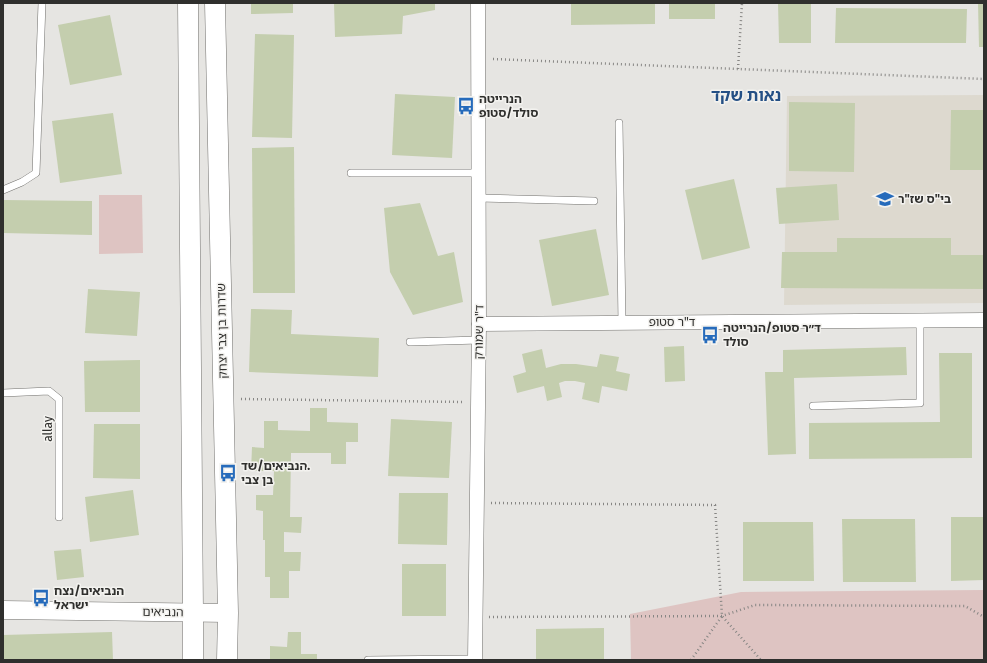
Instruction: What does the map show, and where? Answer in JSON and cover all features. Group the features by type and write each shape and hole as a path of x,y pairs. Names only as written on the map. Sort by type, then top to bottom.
{"main road":[{"path":"188,3 193,660"},
{"name":"שדרות בן צבי יצחק","path":"215,3 228,613 227,660"}],"street":[{"name":"ד\"ר שמורק","path":"474,659 480,324 478,3"},
{"name":"ד\"ר סטופ","path":"480,324 984,320"},
{"name":"הנביאים","path":"3,610 228,613"}],"lane":[{"path":"3,190 22,182 36,173 42,3"},
{"path":"619,122 622,323"},
{"path":"351,173 479,173"},
{"path":"479,198 594,201"},
{"path":"813,406 920,403 920,320"},
{"path":"410,342 479,340"},
{"name":"allay","path":"3,393 49,392 59,400 59,517"},
{"path":"368,660 474,659"}],"path":[{"path":"738,69 742,3"},
{"path":"478,58 984,79"},
{"path":"224,399 478,402"},
{"path":"477,502 714,505 722,616 761,660"},
{"path":"475,617 722,616 755,605 965,606 984,617"},
{"path":"691,660 722,616"}],"shaded area":[{"name":"בי\"ס שז\"ר","path":"984,95 984,303 784,305 787,96"},
{"path":"99,195 142,195 143,253 99,254"},
{"path":"984,590 984,660 631,660 630,614 741,592"}],"building":[{"path":"251,3 293,3 293,13 251,14"},
{"path":"334,3 435,3 435,10 403,16 402,34 335,37"},
{"path":"571,3 655,3 655,24 571,25"},
{"path":"669,3 715,3 715,19 669,19"},
{"path":"778,3 811,3 811,43 779,43"},
{"path":"978,3 984,3 984,47 979,47"},
{"path":"836,8 967,9 966,43 835,43"},
{"path":"110,15 122,75 70,85 58,25"},
{"path":"255,34 294,35 292,138 252,137"},
{"path":"395,94 455,97 452,158 392,155"},
{"path":"789,102 855,103 854,172 789,171"},
{"path":"951,110 984,110 984,170 950,170"},
{"path":"113,113 122,174 60,183 52,121"},
{"path":"294,147 295,293 253,293 252,148"},
{"path":"734,179 750,248 702,260 685,190"},
{"path":"837,184 839,220 779,224 776,188"},
{"path":"3,200 92,201 92,235 3,233"},
{"path":"420,203 438,256 454,252 463,302 413,315 390,272 384,208"},
{"path":"596,229 609,295 552,306 539,240"},
{"path":"837,238 951,238 951,255 984,255 984,289 781,288 782,252 837,252"},
{"path":"88,289 140,292 137,336 85,333"},
{"path":"251,309 292,310 291,334 379,338 378,377 249,372"},
{"path":"684,346 685,381 665,382 664,347"},
{"path":"906,347 907,375 794,378 796,454 768,455 765,372 783,372 783,350"},
{"path":"542,349 546,368 561,364 576,364 597,367 600,354 619,357 616,371 630,374 627,391 602,386 599,403 582,399 585,383 575,381 565,381 559,383 562,397 547,401 544,386 517,393 513,376 526,372 522,354"},
{"path":"939,353 972,353 972,458 809,459 809,423 940,422"},
{"path":"140,360 140,412 85,412 84,361"},
{"path":"310,408 327,408 327,422 358,423 358,442 346,442 346,464 331,464 331,453 291,453 290,517 302,517 301,533 284,532 284,552 301,552 300,571 289,571 289,598 270,598 270,577 265,577 263,511 256,510 256,495 273,495 274,471 251,471 252,447 264,448 264,421 278,421 278,430 310,431"},
{"path":"391,419 452,422 449,478 388,476"},
{"path":"94,424 140,424 140,479 93,478"},
{"path":"133,490 139,535 90,542 85,497"},
{"path":"399,493 448,493 447,545 398,544"},
{"path":"951,517 984,517 984,580 951,581"},
{"path":"842,519 915,519 916,582 843,582"},
{"path":"743,522 813,522 814,581 743,581"},
{"path":"81,549 84,577 57,580 54,551"},
{"path":"402,564 446,564 446,616 402,616"},
{"path":"604,628 604,660 536,660 536,629"},
{"path":"112,632 113,660 3,660 3,635"},
{"path":"288,632 301,632 301,654 317,654 317,660 270,660 270,646 287,647"}],"place":[{"name":"הנרייטה סולד/סטופ","path":"466,106"},
{"name":"בי\"ס שז\"ר","path":"885,199"},
{"name":"ד״ר סטופ/הנרייטה סולד","path":"710,335"},
{"name":"הנביאים/שד. בן צבי","path":"228,473"},
{"name":"הנביאים/נצח ישראל","path":"41,598"}],"district":[{"name":"נאות שקד","path":"746,95"}]}
